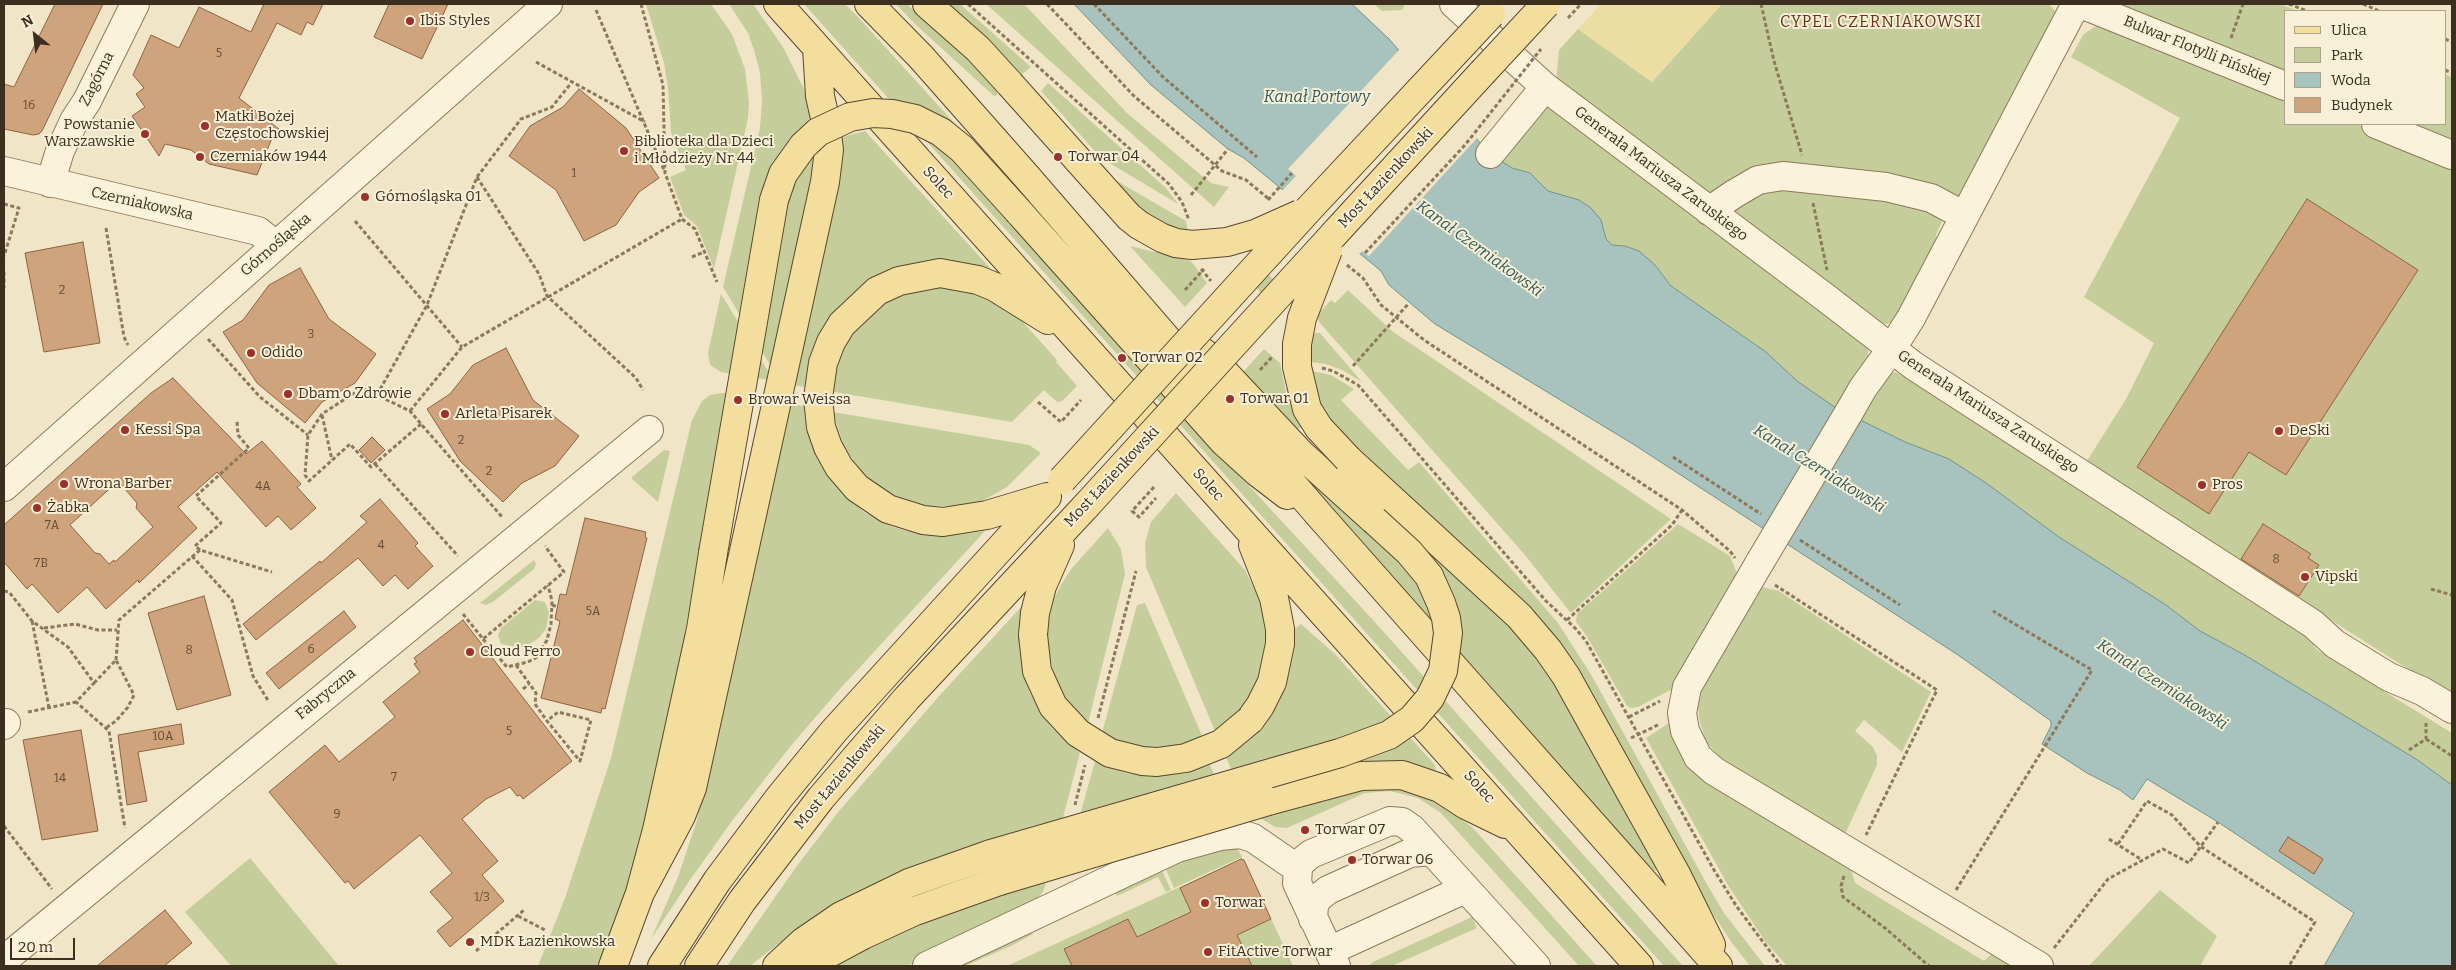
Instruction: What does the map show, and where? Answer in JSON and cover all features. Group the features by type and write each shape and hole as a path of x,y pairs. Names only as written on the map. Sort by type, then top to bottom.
{"main road":[{"name":"Solec","path":"778,4 1639,966"},
{"path":"869,4 921,57 1143,310 1320,516 1718,966"},
{"path":"927,4 978,49 1129,216 1139,225 1162,238 1176,243 1192,245 1226,242 1255,234 1308,210"},
{"path":"662,966 717,881 815,754 1308,210 1501,4"},
{"name":"Most Łazienkowski","path":"699,966 742,901 821,798 907,698 1079,514 1335,233 1555,13"},
{"path":"640,893 681,816 692,788 803,281 828,160 828,137 820,96 817,48"},
{"path":"613,966 640,893 657,830 699,639 712,553 774,200 783,174 803,146 818,132 850,117 873,113 892,114 915,119 941,132 962,149 1224,442 1264,478 1320,516"},
{"path":"1335,233 1302,318 1297,367 1307,409 1319,428 1335,447 1519,616 1548,650 1566,676 1676,874 1722,966"},
{"path":"1055,488 1010,509 959,520 923,520 888,509 857,488 832,456 821,426 818,386 823,363 831,342 850,314 877,292 899,281 929,274 950,274 995,287 1078,340"},
{"path":"778,966 804,942 848,912 909,883 991,854 1340,754 1389,735 1412,719 1430,698 1443,671 1448,634 1442,603 1429,576 1409,552 1302,455 1210,357 1143,310"},
{"path":"1079,514 1042,586 1035,613 1033,635 1038,671 1053,706 1078,733 1110,753 1142,761 1157,762 1186,758 1220,744 1250,720 1267,694 1276,670 1280,628 1272,591 1246,527"},
{"path":"805,966 863,935 915,911 999,881 1268,801 1361,776 1416,778 1440,788 1466,805 1517,830"}],"street":[{"name":"Zagórna","path":"50,183 60,150 135,4"},
{"name":"Górnośląska","path":"4,487 548,4"},
{"name":"Generała Mariusza Zaruskiego","path":"1454,4 1545,87 1914,366 2313,624 2335,644 2389,677 2422,691 2444,704"},
{"path":"2045,959 1945,908 1714,771 1698,757 1690,744 1682,713 1687,687 1755,569 1863,388 1911,318 1963,215 2076,4"},
{"name":"Bulwar Flotylli Pińskiej","path":"2081,4 2284,86"},
{"path":"1490,154 1545,87"},
{"path":"2378,125 2452,156"},
{"name":"Czerniakowska","path":"4,171 258,231 276,245"},
{"path":"1709,211 1758,180 1784,176 1886,187 1931,198 1963,215"},
{"name":"Fabryczna","path":"4,960 649,430"},
{"path":"1465,889 1332,959 1296,883 1298,869 1306,857 1311,854 1390,821 1402,822 1409,826 1536,966"},
{"path":"927,966 1178,848 1220,836 1240,834 1253,838 1275,856 1298,869"},
{"path":"1314,919 1314,905 1318,898 1328,890 1410,854 1431,851"}],"path":[{"path":"641,4 664,85 665,173"},
{"path":"968,4 1168,184 1182,202 1190,224"},
{"path":"1047,4 1134,96 1222,171 1246,180 1275,205"},
{"path":"1094,4 1163,77 1257,157"},
{"path":"1555,13 1581,4"},
{"path":"1761,4 1774,60 1796,130 1828,263 1826,298"},
{"path":"2223,60 2244,4"},
{"path":"2289,4 2304,10"},
{"path":"2363,4 2378,10"},
{"path":"596,10 645,122 682,219 695,229 717,282"},
{"path":"1365,253 1465,144 1546,42"},
{"path":"536,62 645,122"},
{"path":"377,395 427,305 477,177 521,119 552,107 572,82"},
{"path":"1191,195 1228,149"},
{"path":"1263,205 1292,173"},
{"path":"477,177 539,274 547,296 636,378 643,390"},
{"path":"4,204 19,208 4,256"},
{"path":"410,411 462,347 682,219"},
{"path":"355,221 462,347"},
{"path":"106,228 124,337 129,347"},
{"path":"692,257 704,252"},
{"path":"1341,260 1363,278 1381,304 1424,340 1682,510 1730,551 1775,585 1937,690 1856,854 1842,877 1841,886 1844,897 1885,928 1928,966"},
{"path":"1196,264 1215,286"},
{"path":"1185,290 1208,265"},
{"path":"4,272 4,288"},
{"path":"1354,366 1409,303"},
{"path":"206,336 260,396 308,435"},
{"path":"1271,351 1277,356"},
{"path":"1317,367 1333,371 1358,385 1546,601 1586,641 1714,870 1737,907 1781,966"},
{"path":"422,424 371,467 350,444 309,480 305,475 308,435 322,414 362,388 410,411 422,424 507,522"},
{"path":"1038,402 1061,422 1081,400"},
{"path":"322,414 332,460"},
{"path":"237,421 238,435 249,448 196,496 221,523 196,546 200,550 272,572"},
{"path":"375,464 462,560"},
{"path":"1154,488 1132,510 1139,517 1156,498"},
{"path":"1567,620 1672,525 1682,510"},
{"path":"483,639 564,572 543,543"},
{"path":"106,727 116,721 128,707 134,695 116,660 119,620 200,550"},
{"path":"192,556 232,600 252,676 268,702"},
{"path":"460,611 506,667 528,662 543,651 552,624 552,605 548,585"},
{"path":"2431,590 2452,594"},
{"path":"4,591 9,592 32,621 68,647 94,683"},
{"path":"552,605 558,607"},
{"path":"1945,908 2092,670 1993,611"},
{"path":"32,621 49,708"},
{"path":"44,628 75,624 98,630 117,630"},
{"path":"11,720 76,702 116,660"},
{"path":"516,665 536,693 534,704 580,761 591,720 558,712 547,720"},
{"path":"523,689 530,684"},
{"path":"76,702 109,731 125,829"},
{"path":"2426,739 2426,722 2444,704"},
{"path":"1631,738 1682,713"},
{"path":"2409,750 2426,739"},
{"path":"2426,739 2452,756"},
{"path":"2118,844 2147,801 2172,815 2200,846 2315,922 2289,966"},
{"path":"2045,959 2108,879 2163,850 2189,863 2218,822"},
{"path":"4,826 57,895"},
{"path":"2109,839 2142,860"},
{"path":"476,951 524,910"},
{"path":"518,916 545,930"}],"green space":[{"path":"646,4 711,4 732,34 745,69 749,102 748,118 714,269 697,226 684,215 670,177 686,170 671,132 664,63"},
{"path":"729,4 753,4 783,47 808,97 839,138 865,131 991,269 954,262 861,288 840,305 861,323 884,301 906,291 931,287 954,287 984,297 1022,321 1057,360 1056,362 1077,386 1062,401 1057,402 1044,390 1012,422 781,383 723,287 760,128 762,102 760,73 754,50 748,33"},
{"path":"804,4 845,4 858,17 1026,202 1204,437 1373,620 1683,966 1664,966"},
{"path":"896,4 907,4 967,58 999,92 995,97 916,25"},
{"path":"944,4 960,4 1031,67 1021,75"},
{"path":"986,4 1024,4 1127,113 1211,183 1229,187 1214,207"},
{"path":"1374,4 1405,4 1402,10 1382,11"},
{"path":"1722,4 2049,4 2057,13 1969,193 1951,201 1936,235 1937,252 1894,323 1884,324 1875,318 1556,83 1559,50 1578,29 1652,82"},
{"path":"2107,4 2280,4 2295,10 2284,10 2284,78"},
{"name":"DeSki","path":"2108,25 2284,94 2284,125 2359,125 2445,160 2452,165 2452,697 2085,464 2126,399 2154,343 2084,297 2180,118 2071,57 2083,35 2094,27"},
{"path":"2446,74 2452,77 2452,147 2397,125 2446,125"},
{"path":"1048,83 1166,188 1178,204 1101,158 1041,91"},
{"path":"1544,98 1859,331 1868,348 1868,362 1836,408 1797,381 1766,352 1671,286 1655,265 1625,246 1612,245 1606,239 1601,220 1548,191 1530,173 1512,168 1497,159"},
{"path":"1117,181 1186,221 1188,232 1170,227 1152,218 1138,207"},
{"path":"1130,246 1191,261 1207,283 1185,307"},
{"path":"1256,260 1279,286 1267,300 1244,273"},
{"path":"1348,290 1392,331 1671,519 1570,612 1525,555 1319,322 1317,315 1331,300 1335,303"},
{"path":"721,294 774,381 721,372 710,365 708,353"},
{"path":"1312,333 1320,333 1362,382 1342,370 1326,364 1310,362"},
{"path":"1264,349 1280,363 1287,397 1301,427 1296,431 1243,372"},
{"path":"1312,371 1331,375 1354,389 1341,400 1408,470 1419,462 1558,623 1592,676 1724,913 1765,966 1750,966 1732,943 1487,570 1331,422 1320,405 1310,378"},
{"path":"1896,372 1941,398 2300,628 2317,650 2452,733 2452,785 2416,759 2243,654 2200,631 2166,605 2059,537 1986,483 1949,460 1857,419 1884,374"},
{"path":"726,393 671,714 647,825 613,934 601,966 538,966 565,898 611,758 692,420 702,401 710,395"},
{"path":"790,404 804,406 811,441 821,465 842,493 864,512 893,527 922,535 951,535 985,531 839,690 789,748 732,821 651,939 678,877 697,820"},
{"path":"833,412 1029,445 1041,453 1007,487 984,500 957,506 923,506 893,496 865,476 844,447"},
{"path":"664,450 670,451 658,502 631,478"},
{"path":"1292,464 1404,567 1425,595 1435,630"},
{"path":"1176,493 1245,570 1263,607 1267,628 1266,659 1254,690 1240,713 1261,729 1268,719 1286,683 1292,658 1294,629 1301,624 1335,654 1435,765 1436,771 1402,762 1369,762 1241,793 1146,567 1145,543 1151,522"},
{"path":"1388,514 1511,626 1537,657 1554,681 1658,867 1655,871 1623,841 1458,659 1462,636 1450,588 1438,568"},
{"path":"1678,524 1730,556 1738,576 1679,673 1676,687 1638,707 1631,708 1627,706 1586,635 1576,622 1577,614"},
{"path":"1108,528 1121,549 1125,574 1088,723 1069,704 1054,677 1047,640 1048,623 1054,599 1062,583 1072,568"},
{"path":"534,560 536,564 534,569 493,602 486,605 480,603"},
{"path":"1758,586 1779,591 1931,692 1902,752 1864,720 1855,731 1873,747 1877,756 1877,765 1845,834 1723,759 1707,743 1700,723 1697,702 1704,677"},
{"path":"535,600 545,602 549,612 546,629 539,638 525,647 501,644 498,635 501,628"},
{"path":"1145,603 1203,738 1187,744 1146,748 1117,741 1102,733 1137,605"},
{"path":"1023,605 1019,644 1023,670 1030,693 1052,728 1080,753 1062,821 843,901 805,923 750,966 727,966 796,867 839,811 940,695"},
{"path":"1669,723 1673,723 1848,858 1855,883 1984,961 1997,949 2011,966 1787,966 1765,941 1729,887 1646,738"},
{"path":"1095,761 1126,773 1153,776 1186,773 1210,765 1215,776 1080,815"},
{"path":"1394,787 1427,795 1472,827 1597,966 1579,966 1441,813 1418,798 1390,791 1365,793 1287,828 1275,827 1257,816 1362,789"},
{"path":"1233,840 1242,857 1174,888 1163,863"},
{"path":"250,858 339,966 231,966 185,912"},
{"name":"Torwar","path":"1241,859 1244,860 1293,966 1007,966"},
{"path":"1159,864 1171,890 1166,892 1158,877 1117,896 1113,886"},
{"path":"1047,879 1043,892 1033,903 908,966 830,966 906,926"},
{"path":"2160,890 2217,936 2200,966 2089,966"},
{"path":"1472,917 1477,928 1392,966 1368,966 1373,962"},
{"path":"1029,925 1033,934 1013,945 965,966 942,966"}],"sand":[{"path":"1601,4 1722,4 1652,82 1578,29"}],"water":[{"name":"Kanał Portowy","path":"1074,4 1352,4 1389,39 1490,154 1512,168 1530,173 1548,191 1579,200 1591,208 1601,220 1606,239 1612,245 1625,246 1639,251 1655,265 1671,286 1766,352 1797,381 1836,408 1905,442 1949,459 1986,483 2059,537 2166,605 2200,631 2243,654 2416,759 2452,785 2452,966 2324,966 2354,913 2218,822 2147,779 2133,800 2120,790 2087,773 2042,744 2051,726 2051,721 1958,655 1633,444 1435,324 1389,285 1381,271 1244,158 1228,149 1151,85"}],"pier":[{"path":"1400,49 1478,137 1369,256 1362,251 1358,255 1281,192 1296,176 1288,169"}],"building":[{"path":"55,4 103,4 42,131 39,134 33,135 4,129 4,84 14,87"},
{"path":"264,4 323,4 313,25 307,22 301,35 277,23 239,98 279,129 272,138 257,175 209,164 191,150 165,144 159,156 132,116 145,107 136,94 144,88 133,75 151,35 179,48 199,7 251,32"},
{"name":"Ibis Styles","path":"389,4 448,4 422,59 374,37"},
{"path":"579,89 626,128 659,178 639,192 616,225 584,241 556,190 509,156 530,126 563,107"},
{"path":"2307,199 2418,270 2286,475 2249,452 2209,514 2137,467"},
{"path":"83,242 100,343 44,352 25,253"},
{"path":"300,268 329,319 376,354 355,383 322,402 305,423 257,383 223,332 243,320 269,285"},
{"path":"506,348 533,400 579,436 555,466 522,483 503,502 460,461 427,409 450,394 473,365"},
{"path":"173,378 246,454 262,441 301,484 297,487 316,508 291,530 278,516 266,527 217,472 178,507 197,528 139,583 138,580 106,609 87,587 58,613 32,584 27,589 4,562 4,525 151,393","holes":["118,481 137,503 136,508 153,527 115,562 114,560 109,564 100,554 95,553 70,525"]},
{"path":"372,437 385,450 371,463 359,450"},
{"path":"380,499 418,543 415,546 433,566 408,589 395,575 383,586 358,558 256,640 243,624 320,561 321,563 367,522 360,516"},
{"path":"585,518 646,532 645,537 647,538 605,709 602,708 601,713 541,698 560,621 555,619 560,594 566,595"},
{"path":"2263,524 2311,554 2308,558 2319,565 2299,596 2241,559"},
{"path":"204,596 231,695 177,710 148,613"},
{"path":"344,611 356,627 279,689 266,673"},
{"path":"463,620 572,761 523,799 520,795 517,796 510,787 486,799 462,819 498,861 482,875 504,901 450,947 437,931 453,918 430,892 452,873 420,835 354,889 348,881 345,883 269,792 325,745 339,762 395,717 383,702 420,672 414,664 417,662 414,658"},
{"path":"181,724 184,744 138,752 147,801 127,805 118,735"},
{"path":"81,730 98,831 42,840 23,740"},
{"path":"2288,837 2323,859 2314,874 2279,851"},
{"name":"Torwar","path":"1241,859 1244,860 1271,919 1237,935 1252,966 1072,966 1064,949 1128,919 1137,937 1191,912 1180,888"},
{"path":"165,910 192,943 164,966 97,966"}],"place":[{"name":"Ibis Styles","path":"410,21"},
{"name":"Matki Bożej Częstochowskiej","path":"205,126"},
{"name":"Powstanie Warszawskie","path":"145,134"},
{"name":"Biblioteka dla Dzieci i Młodzieży Nr 44","path":"624,151"},
{"name":"Czerniaków 1944","path":"200,157"},
{"name":"Torwar 04","path":"1058,157"},
{"name":"Górnośląska 01","path":"365,197"},
{"name":"Odido","path":"251,353"},
{"name":"Torwar 02","path":"1122,358"},
{"name":"Dbam o Zdrowie","path":"288,394"},
{"name":"Torwar 01","path":"1230,399"},
{"name":"Browar Weissa","path":"738,400"},
{"name":"Arleta Pisarek","path":"445,414"},
{"name":"Kessi Spa","path":"125,430"},
{"name":"DeSki","path":"2279,431"},
{"name":"Wrona Barber","path":"64,484"},
{"name":"Pros","path":"2202,485"},
{"name":"Żabka","path":"37,508"},
{"name":"Vipski","path":"2305,577"},
{"name":"Cloud Ferro","path":"470,652"},
{"name":"Torwar 07","path":"1305,830"},
{"name":"Torwar 06","path":"1352,860"},
{"name":"Torwar","path":"1205,903"},
{"name":"MDK Łazienkowska","path":"470,942"},
{"name":"FitActive Torwar","path":"1208,952"}],"district":[{"name":"CYPEL CZERNIAKOWSKI","path":"1881,23"}],"water label":[{"name":"Kanał Czerniakowski","path":"1479,249"},
{"name":"Kanał Czerniakowski","path":"1819,469"},
{"name":"Kanał Czerniakowski","path":"2162,685"}]}
